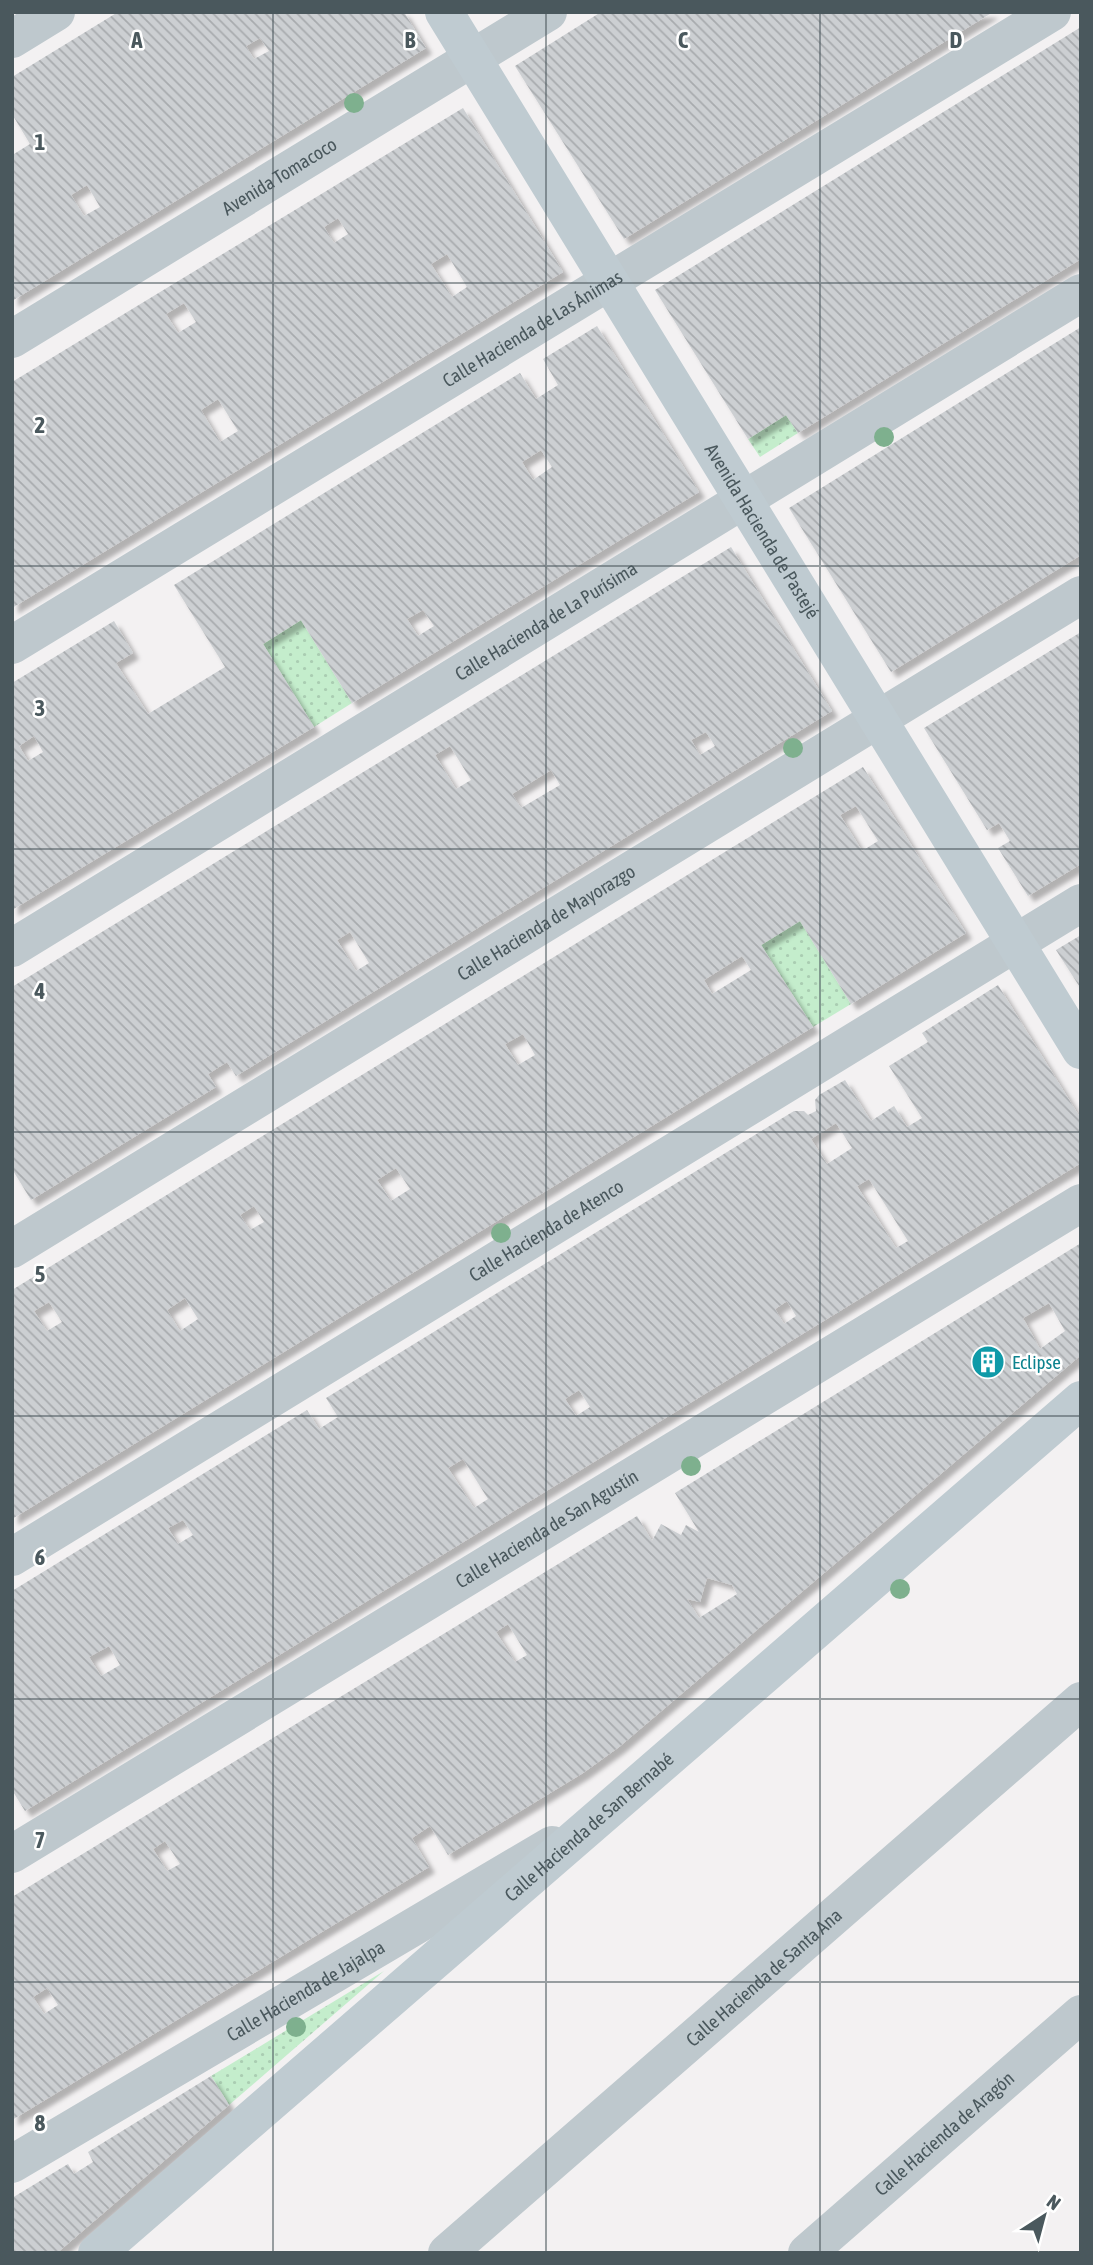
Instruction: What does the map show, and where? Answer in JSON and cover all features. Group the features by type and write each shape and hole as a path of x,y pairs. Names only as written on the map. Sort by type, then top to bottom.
{"street":[{"path":"12,39 56,12"},
{"name":"Avenida Hacienda de Pastejé","path":"443,12 1081,1050"},
{"name":"Avenida Tomacoco","path":"12,339 548,12"},
{"name":"Calle Hacienda de Las Ánimas","path":"12,645 1052,12"},
{"name":"Calle Hacienda de La Purísima","path":"12,948 1081,293"},
{"name":"Calle Hacienda de Mayorazgo","path":"12,1249 1081,595"},
{"name":"Calle Hacienda de Atenco","path":"12,1557 1081,903"},
{"name":"Calle Hacienda de San Agustín","path":"12,1854 1081,1203"},
{"name":"Calle Hacienda de San Bernabé","path":"97,2253 1081,1400"},
{"name":"Calle Hacienda de Santa Ana","path":"447,2253 1081,1701"},
{"name":"Calle Hacienda de Jajalpa","path":"12,2164 599,1817"},
{"name":"Calle Hacienda de Aragón","path":"807,2253 1081,2014"}],"green space":[{"path":"786,415 798,433 760,457 748,439"},
{"path":"301,620 352,703 314,727 263,644"},
{"path":"800,921 851,1004 813,1027 761,945"},
{"path":"384,1971 229,2105 211,2076"}],"building":[{"path":"118,12 404,12 426,48 12,301 12,150 14,154 30,144 12,114 12,77","holes":["260,38 269,51 254,59 246,46","87,185 100,207 84,216 71,195"]},
{"path":"601,12 993,12 624,239 515,66"},
{"path":"1081,27 1081,259 798,433 786,415 748,439 655,290"},
{"path":"463,108 563,272 12,608 12,382","holes":["338,218 348,234 334,243 324,227","447,254 467,287 452,297 431,264","184,303 196,322 178,333 166,314","218,399 238,431 220,442 201,410"]},
{"path":"597,326 699,492 352,703 301,620 263,644 314,727 12,910 12,683 114,621 133,653 116,663 148,714 225,667 174,585 520,373 536,399 558,385 543,359","holes":["541,450 552,467 533,480 522,462","423,610 434,626 418,636 407,619","34,736 43,752 28,761 19,746"]},
{"path":"1081,327 1081,555 891,672 789,508"},
{"path":"731,547 832,711 236,1076 227,1062 208,1074 216,1087 31,1200 12,1169 12,987","holes":["706,732 715,746 700,755 691,740","450,746 471,780 456,789 435,755","551,770 560,785 521,808 512,794","350,932 369,963 356,971 337,940"]},
{"path":"1081,632 1081,864 1028,896 998,848 1010,841 999,823 987,830 924,728"},
{"path":"863,767 966,933 851,1004 800,921 761,945 813,1027 12,1519 12,1290","holes":["856,806 878,841 862,851 840,815","742,956 751,970 712,994 704,980","523,1034 535,1055 518,1065 505,1044","396,1168 410,1189 391,1201 377,1180","254,1206 264,1222 250,1230 240,1215","185,1298 198,1319 180,1331 167,1310","49,1302 62,1322 47,1331 34,1311"]},
{"path":"1081,935 1081,989 1056,950"},
{"path":"998,985 1081,1119 1081,1163 25,1811 12,1790 12,1591 307,1410 319,1429 338,1417 326,1398 794,1111 804,1111 808,1115 816,1111 815,1100 819,1095 845,1080 871,1121 894,1106 907,1127 922,1118 889,1066 928,1042 922,1033","holes":["836,1123 852,1148 827,1164 811,1139","869,1179 908,1241 896,1248 857,1186","787,1301 796,1316 784,1324 775,1309","579,1390 590,1407 576,1416 565,1399","463,1459 488,1499 474,1508 448,1468","183,1520 193,1535 178,1544 168,1528","109,1646 120,1665 101,1676 89,1657"]},
{"path":"1081,1243 1081,1355 619,1747 583,1773 448,1855 430,1826 412,1838 429,1867 12,2120 12,1897 637,1516 652,1541 661,1524 681,1535 686,1525 699,1532 675,1493","holes":["1049,1303 1065,1331 1040,1349 1023,1318","707,1578 732,1585 737,1594 699,1618 687,1599 700,1602","508,1624 527,1655 515,1662 496,1632","165,1841 180,1864 167,1871 153,1849","47,1988 58,2005 44,2014 33,1997"]},
{"path":"211,2076 229,2105 57,2253 12,2253 12,2198 68,2164 74,2174 93,2162 88,2152"}],"place":[{"name":"Eclipse","path":"988,1362"}]}
